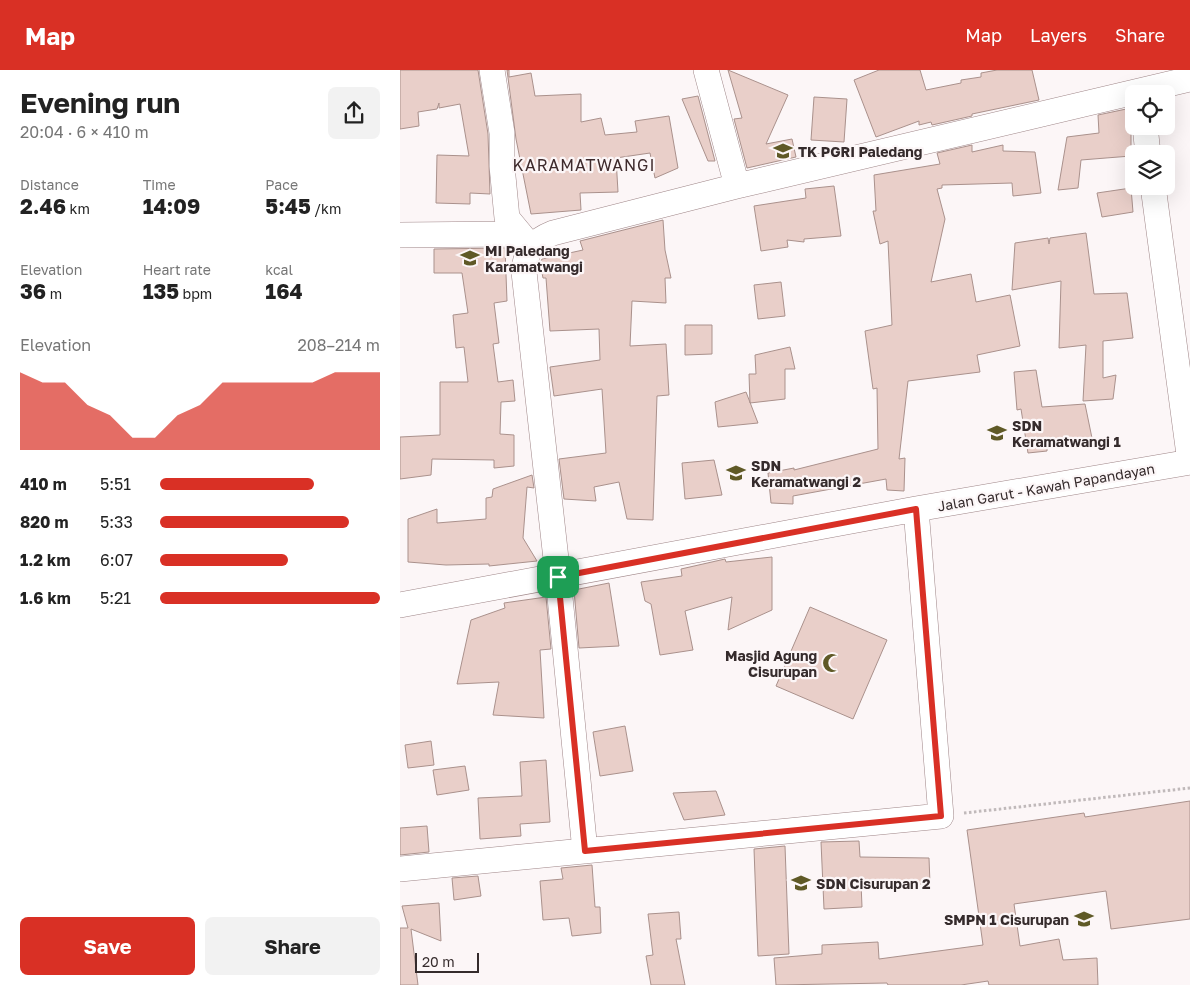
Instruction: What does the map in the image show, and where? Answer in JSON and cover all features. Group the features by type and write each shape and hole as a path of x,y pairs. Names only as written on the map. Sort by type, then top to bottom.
{"street":[{"path":"492,70 502,133 506,212 509,223 525,240 524,272 558,577 585,851"},
{"path":"706,70 737,186"},
{"path":"1139,85 1190,79"},
{"path":"400,235 525,240 541,238 553,233 1125,89"},
{"path":"1154,195 1190,462"},
{"name":"Jalan Garut - Kawah Papandayan","path":"400,605 916,509 1190,462"},
{"path":"400,869 941,816 916,509"}],"path":[{"path":"941,816 1190,788"}],"building":[{"path":"400,70 478,70 488,134 490,194 470,193 470,204 436,203 437,155 469,156 460,104 439,108 439,103 437,109 418,112 419,126 400,129"},
{"path":"507,70 509,70 509,77 531,73 535,96 581,94 581,122 601,118 605,135 637,132 635,121 669,116 678,168 655,178 650,153 616,158 618,192 580,193 581,210 531,214 516,139"},
{"path":"728,70 788,95 766,144 792,139 796,157 747,168 734,119 742,118"},
{"path":"879,70 920,70 926,90 961,83 961,80 981,77 981,73 997,70 1032,70 1039,100 972,114 972,116 932,125 931,122 919,125 919,121 876,137 854,80"},
{"path":"698,96 715,161 708,161 682,99"},
{"path":"814,97 847,99 844,142 811,140"},
{"path":"1125,109 1125,135 1131,135 1131,145 1125,145 1125,156 1081,160 1078,188 1058,190 1067,137 1099,133 1098,115"},
{"path":"972,145 972,152 1003,145 1003,151 1035,152 1041,193 1013,196 1012,183 942,185 942,188 937,189 945,219 931,282 971,274 976,302 1010,295 1020,346 977,355 980,372 908,381 899,459 905,458 904,491 887,490 886,479 793,496 793,504 771,503 768,473 794,468 794,470 878,449 877,388 873,389 865,331 892,325 888,241 880,244 873,211 876,211 874,175 940,164 937,153"},
{"path":"834,186 841,236 804,239 804,242 787,240 788,247 761,251 754,206 806,198 805,189"},
{"path":"1125,189 1125,195 1132,195 1133,212 1102,217 1097,193"},
{"path":"663,220 665,250 671,278 665,278 666,303 632,301 630,346 666,344 669,395 657,396 653,520 627,519 619,482 594,487 596,501 564,499 559,459 606,453 602,389 554,396 550,367 600,360 599,329 550,331 546,278 543,278 540,263 542,259 583,250 580,241"},
{"path":"1086,233 1094,294 1127,293 1133,338 1103,341 1103,378 1116,375 1113,399 1083,401 1086,345 1059,348 1061,281 1012,290 1015,243 1048,238 1049,244 1050,238"},
{"path":"505,248 507,301 494,303 499,343 493,344 498,382 513,380 515,401 501,402 500,434 514,435 514,466 494,468 494,460 432,459 431,475 400,479 400,437 440,435 440,382 468,382 464,347 456,348 453,315 468,313 462,273 434,273 434,249"},
{"path":"781,282 785,316 758,319 754,285"},
{"path":"685,325 712,325 712,354 685,355"},
{"path":"790,347 795,369 785,369 785,399 750,403 749,374 756,374 755,355"},
{"path":"1036,370 1042,407 1085,404 1093,443 1047,440 1047,451 1028,453 1021,409 1017,410 1014,372"},
{"path":"746,392 758,423 718,427 715,402"},
{"path":"714,460 722,495 685,499 682,463"},
{"path":"532,475 534,488 527,487 523,538 537,561 489,566 489,564 446,565 408,562 408,519 437,509 437,523 486,519 486,498 492,497 493,489"},
{"path":"772,557 772,610 728,630 732,597 685,611 693,650 660,655 651,604 645,601 641,582 682,576 681,569 725,559 726,562"},
{"path":"609,583 619,646 579,648 574,590"},
{"path":"546,597 551,649 540,650 544,718 493,715 499,682 457,684 471,620 505,608 504,603"},
{"name":"Masjid Agung Cisurupan","path":"810,607 887,640 853,719 776,686"},
{"path":"625,726 633,771 600,776 593,732"},
{"path":"431,741 434,765 408,768 405,745"},
{"path":"546,760 550,822 520,824 521,836 480,839 478,798 522,796 520,762"},
{"path":"465,766 469,790 437,795 433,770"},
{"path":"716,791 725,815 684,820 673,793"},
{"path":"1190,801 1190,919 1111,929 1106,891 1014,904 1020,946 1059,939 1063,960 1097,958 1098,985 989,985 988,981 961,985 888,985 887,983 776,985 774,958 822,954 822,945 878,942 879,959 983,945 967,830 1084,813 1085,817"},
{"path":"427,826 429,852 400,855 400,828"},
{"path":"859,841 860,857 929,858 930,884 861,883 862,907 824,909 821,842"},
{"path":"785,846 789,954 758,956 754,849"},
{"path":"592,865 595,907 600,907 601,933 572,936 569,918 543,920 540,881 563,879 561,868"},
{"path":"478,876 481,896 454,900 452,878"},
{"path":"439,903 441,941 411,929 418,985 400,985 400,928 408,928 402,906"},
{"path":"679,912 681,939 676,939 685,985 651,985 646,956 653,955 648,914"}],"place":[{"name":"TK PGRI Paledang","path":"783,151"},
{"name":"MI Paledang Karamatwangi","path":"470,258"},
{"name":"SDN Keramatwangi 1","path":"997,433"},
{"name":"SDN Keramatwangi 2","path":"736,473"},
{"name":"Masjid Agung Cisurupan","path":"832,663"},
{"name":"SDN Cisurupan 2","path":"801,883"},
{"name":"SMPN 1 Cisurupan","path":"1084,919"}],"district":[{"name":"KARAMATWANGI","path":"584,165"}],"route":[{"path":"916,509 941,816 585,851 558,577 916,509"}]}
